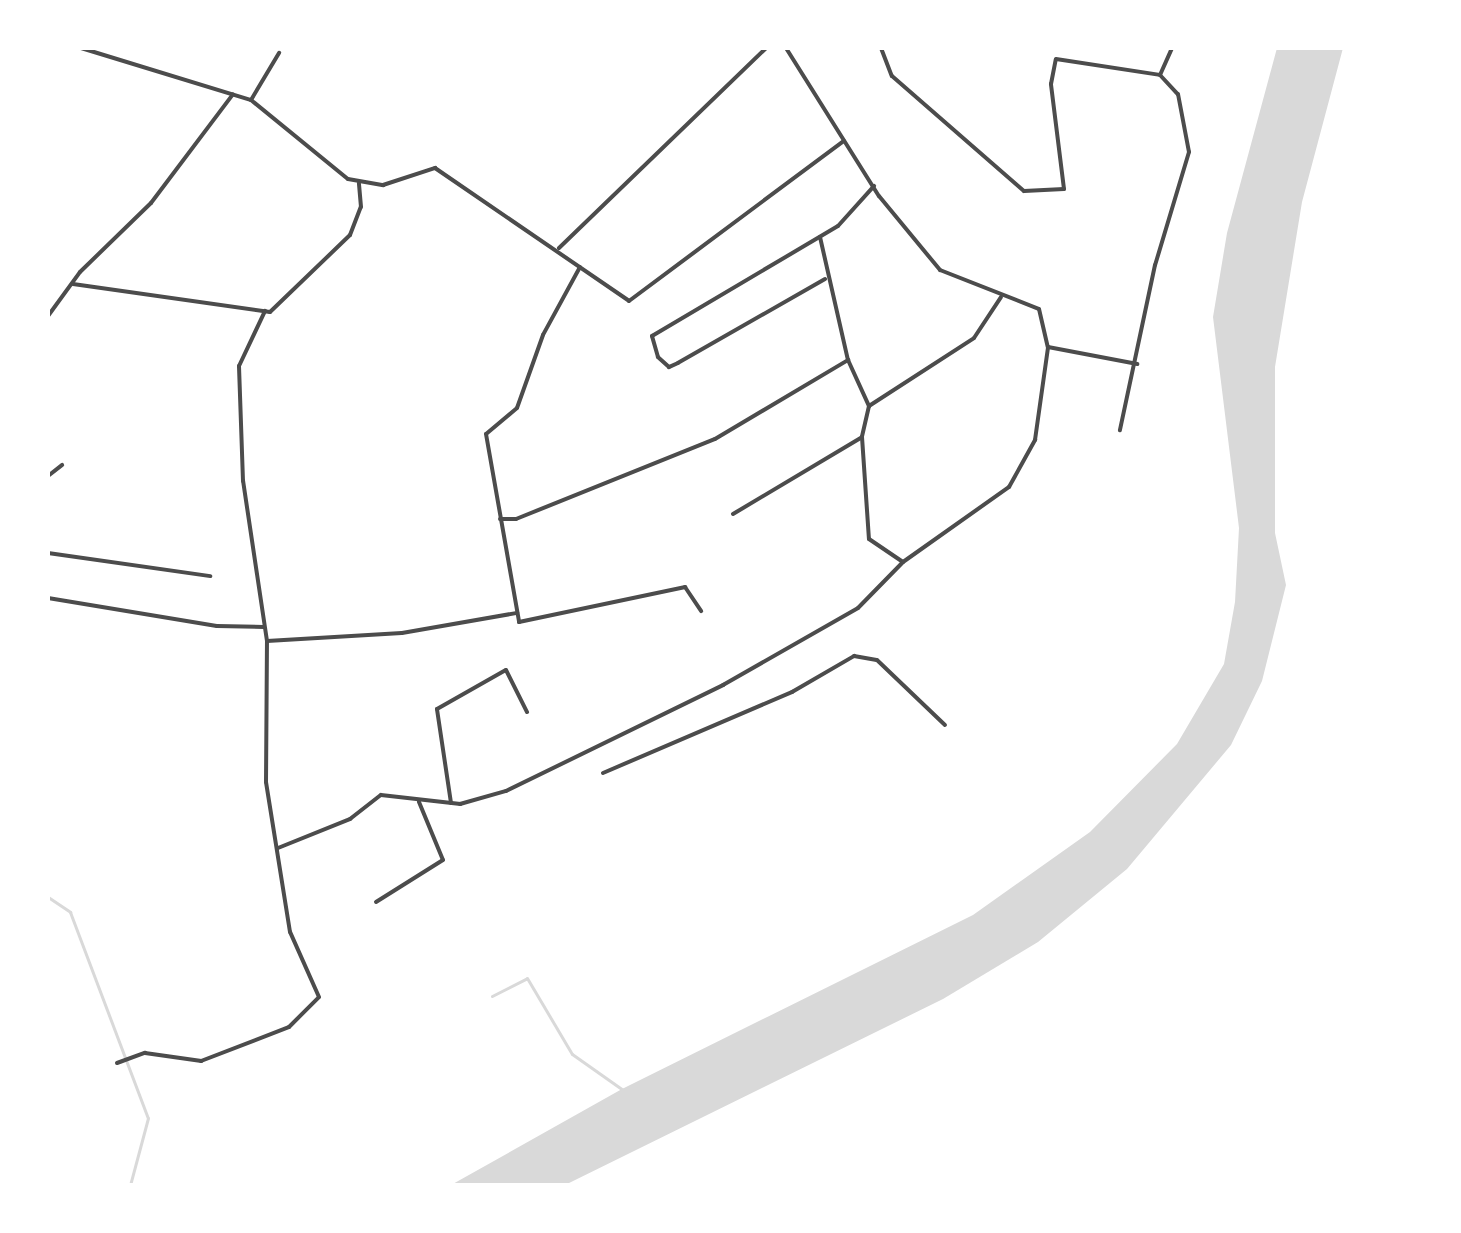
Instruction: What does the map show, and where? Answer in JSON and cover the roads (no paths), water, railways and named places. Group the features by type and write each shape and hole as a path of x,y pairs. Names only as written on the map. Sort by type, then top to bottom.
{"street":[{"path":"81,48 251,100 359,181 383,185 435,168 559,248 580,267 629,301 844,141"},
{"path":"559,248 766,48"},
{"path":"278,848 350,819 381,795 451,803 506,791 709,692 858,608 903,562 1009,487 1035,440 1048,347 1039,309 1001,297 940,270 874,186 786,48"},
{"path":"881,48 892,76 1015,185 1040,193 1064,189 1052,62 1084,59 1160,75 1185,113 1189,152 1155,265 1137,364 1120,430"},
{"path":"1084,48 1084,59"},
{"path":"1160,75 1172,48"},
{"path":"251,100 279,53"},
{"path":"48,316 73,284 148,207 233,94"},
{"path":"117,1063 128,1057 201,1061 289,1027 317,1001 320,989 290,932 266,782 267,641 243,481 239,366 265,311 350,235 361,207 359,181"},
{"path":"825,279 678,363 669,367 658,357 652,336 820,237 874,186"},
{"path":"820,237 825,279 848,360 869,406 862,437 869,539 903,562"},
{"path":"580,267 543,335 517,408 486,434 517,613 524,625 533,624 685,587 701,611"},
{"path":"73,284 265,311"},
{"path":"869,406 974,338 1001,297"},
{"path":"1048,347 1137,364"},
{"path":"500,519 516,519 715,439 848,360"},
{"path":"733,514 862,437"},
{"path":"48,476 62,465"},
{"path":"48,553 210,576"},
{"path":"48,598 217,626 264,627"},
{"path":"267,641 402,633 517,613"},
{"path":"603,773 792,692 854,656 877,660 945,725"},
{"path":"451,803 437,709 506,670 527,712"},
{"path":"376,902 443,860 419,801"}],"waterway":[{"path":"48,897 70,912 148,1118 130,1185"},
{"path":"492,996 527,978 572,1054 623,1090"}]}
